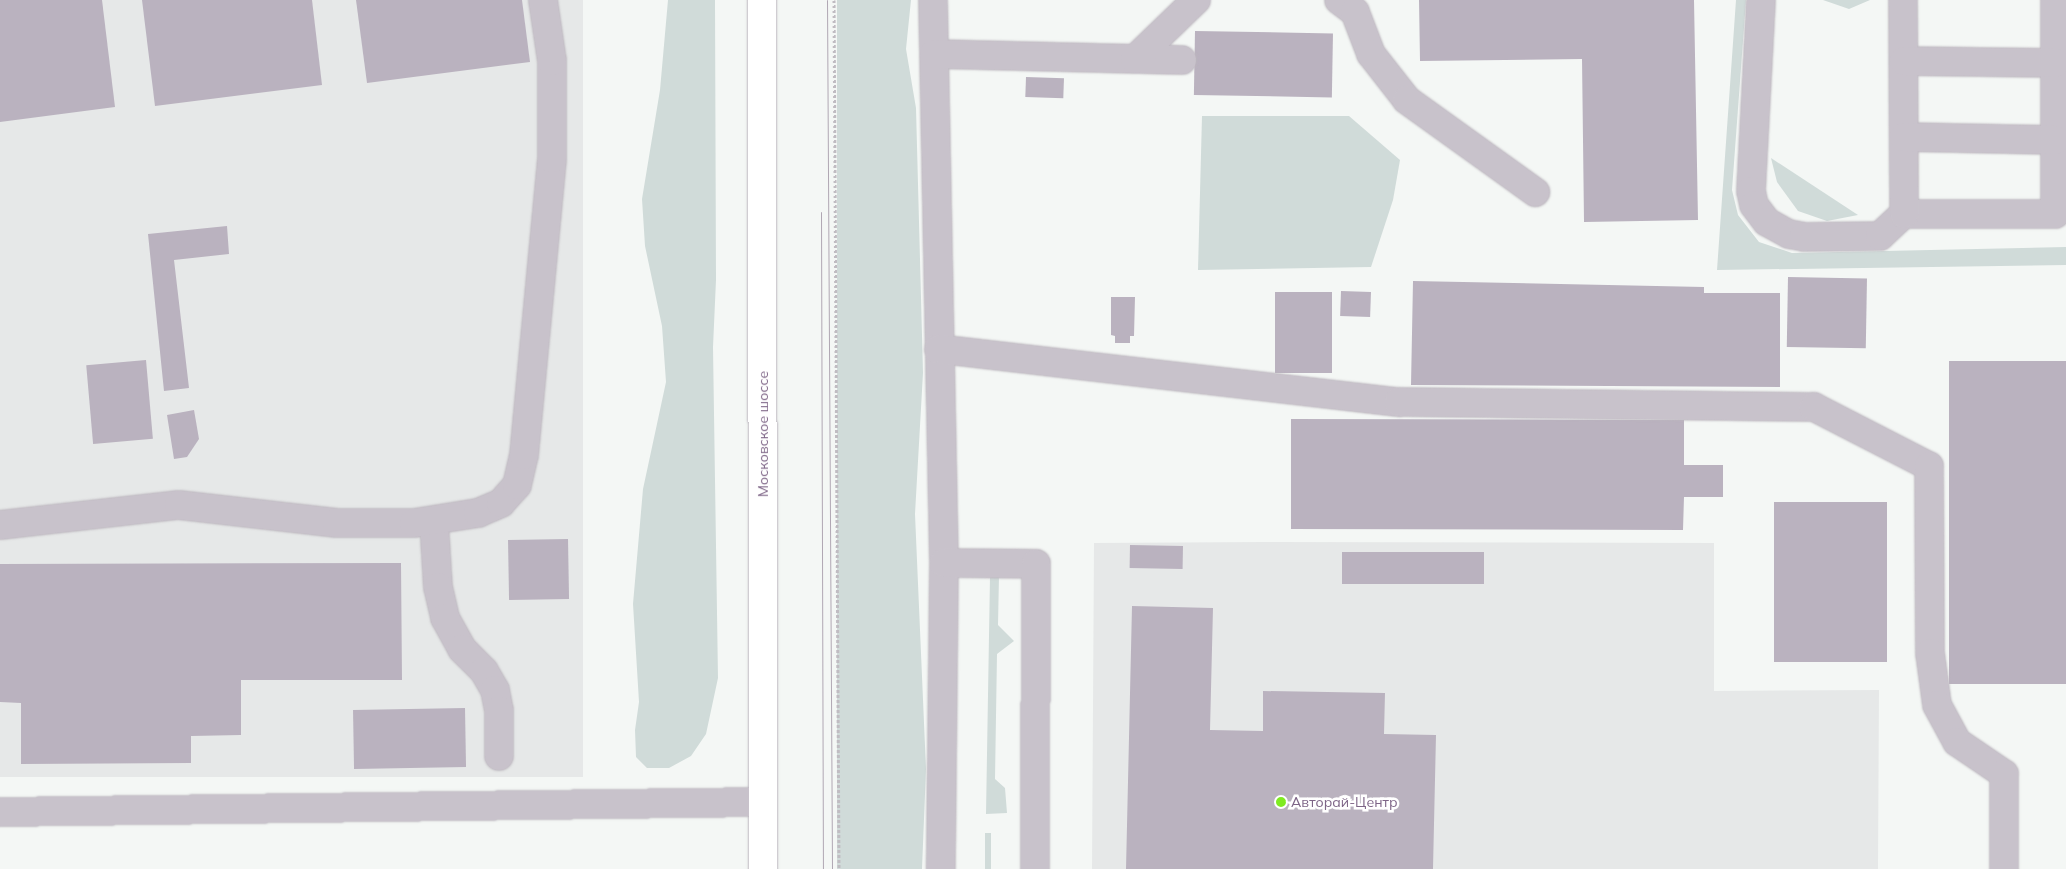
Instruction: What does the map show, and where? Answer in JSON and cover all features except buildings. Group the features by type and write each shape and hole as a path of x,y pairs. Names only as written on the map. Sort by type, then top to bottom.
{"main road":[{"name":"Московское шоссе","path":"762,0 763,869"}],"lane":[{"path":"0,525 179,505 337,523 434,522 478,513 501,503 517,485 524,456 552,158 552,61 544,0"},
{"path":"932,0 944,563 941,869"},
{"path":"1135,59 1196,0"},
{"path":"1339,0 1355,12 1371,54 1407,100 1535,192"},
{"path":"1761,0 1750,178 1754,205 1760,214 1777,229 1804,237 1880,236 1904,214 2055,214 2055,0"},
{"path":"1903,0 1904,214"},
{"path":"934,54 1182,60"},
{"path":"1904,61 2055,63"},
{"path":"1904,137 2054,140"},
{"path":"939,349 1399,402 1814,407 1929,466 1930,653 1937,705 1957,742 2004,774 2004,869"},
{"path":"434,522 438,587 446,618 462,649 484,671 495,690 499,710 499,756"},
{"path":"944,563 1036,564 1034,869"},
{"path":"0,812 762,802"}],"path":[{"path":"834,0 839,869"}],"shaded area":[{"path":"0,0 583,0 583,777 0,777"},
{"path":"668,0 715,0 716,280 713,347 718,678 706,734 691,756 669,768 647,768 636,757 635,730 639,702 633,604 643,489 666,382 662,326 645,246 642,199 660,90"},
{"path":"837,0 911,0 906,49 916,108 923,373 915,514 926,769 922,869 837,869"},
{"path":"1736,0 1746,0 1732,190 1738,215 1759,242 1792,253 2066,247 2066,265 1717,270"},
{"path":"1823,0 1870,0 1849,9"},
{"path":"1202,116 1349,116 1400,160 1393,200 1371,267 1198,270"},
{"path":"1771,158 1858,215 1827,221 1798,211 1777,182"},
{"path":"1094,543 1714,543 1714,691 1879,690 1878,869 1092,869"},
{"path":"990,576 999,576 998,625 1014,641 997,654 995,779 1005,788 1007,813 986,814"},
{"path":"985,833 991,833 991,869 985,869"}],"tram line":[{"path":"827,0 832,869"},
{"path":"821,212 823,869"}],"place":[{"name":"Авторай-Центр","path":"1281,802"}]}
